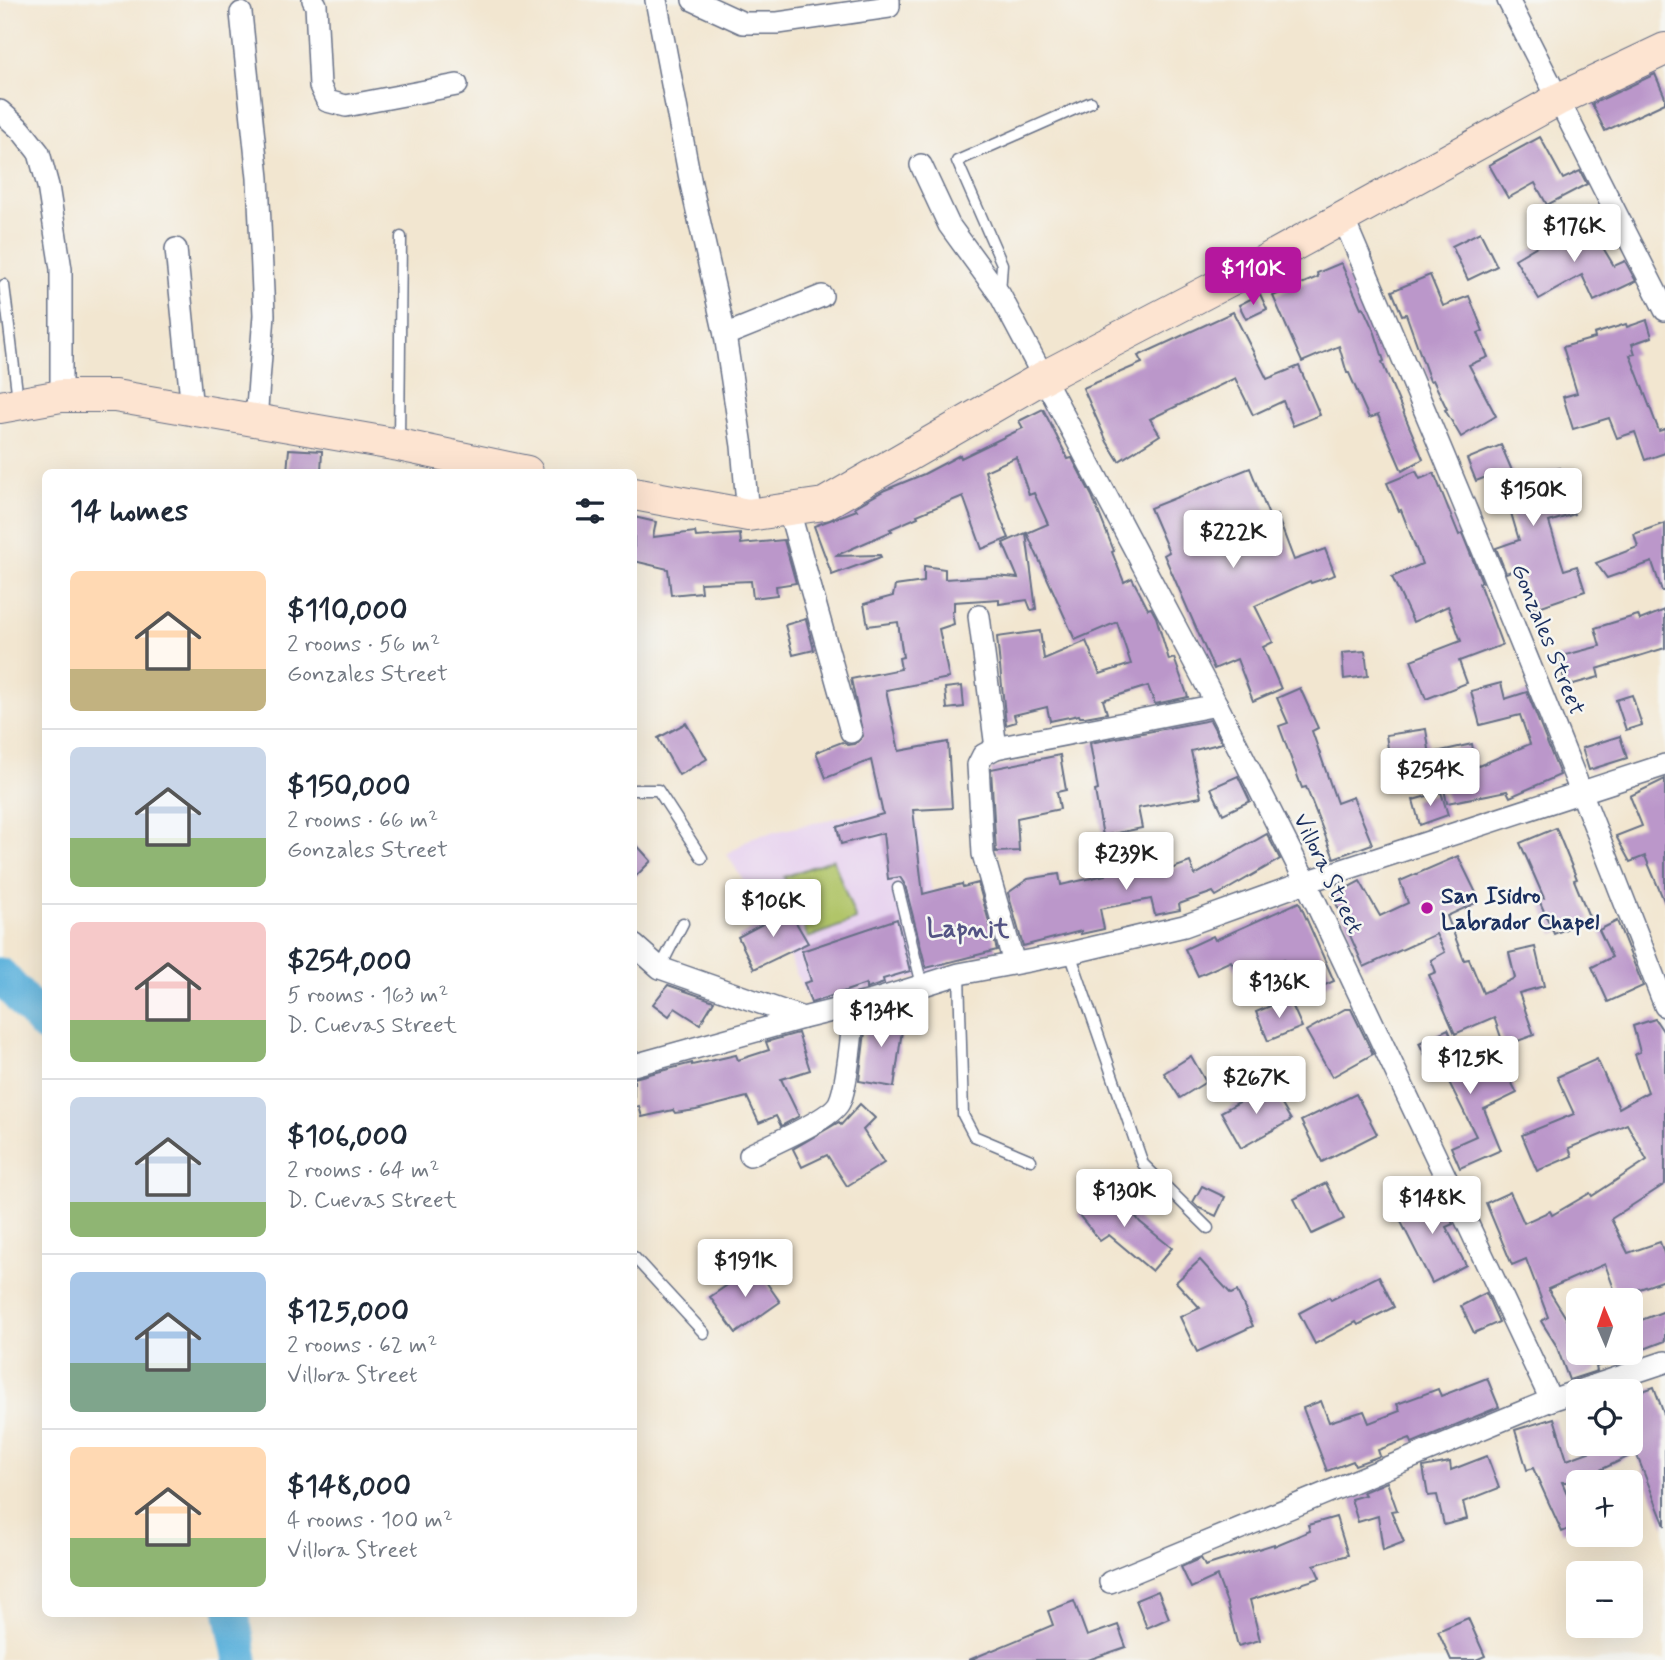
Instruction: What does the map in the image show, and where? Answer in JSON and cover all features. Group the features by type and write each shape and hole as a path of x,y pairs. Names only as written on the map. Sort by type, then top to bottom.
{"street":[{"path":"313,0 316,5 320,86 327,101 346,106 457,85"},
{"path":"656,0 691,184 725,335 742,446 748,515"},
{"path":"693,0 743,23 778,23 889,7 889,0"},
{"path":"1508,0 1665,310"},
{"path":"241,13 258,178 264,315 256,421"},
{"path":"637,495 748,515 824,504 1042,378 1343,218 1559,99 1665,49"},
{"path":"0,111 21,130 39,153 48,186 61,269 61,396"},
{"name":"Villora Street","path":"921,165 949,225 1000,295 1217,705 1306,882 1551,1400"},
{"name":"Gonzales Street","path":"1343,218 1458,487 1582,791 1665,1006"},
{"path":"176,249 192,410"},
{"path":"725,335 821,296"},
{"path":"9,405 61,396 115,396 399,445 513,469"},
{"path":"789,510 851,732"},
{"path":"979,615 996,748"},
{"path":"1014,963 983,855 977,780 978,765 983,755 996,748 1217,705"},
{"path":"637,1064 959,974 1070,953 1184,926 1306,882 1665,765"},
{"path":"637,950 660,968 803,1018"},
{"path":"750,1155 824,1117 839,1103 855,1005"},
{"path":"1111,1582 1551,1400 1665,1362"}],"lane":[{"path":"1000,295 1002,264 957,161 1091,103"},
{"path":"399,445 401,237"},
{"path":"4,285 9,405"},
{"path":"637,790 658,790 702,858"},
{"path":"898,888 922,985"},
{"path":"660,968 683,923"},
{"path":"1070,953 1143,1164 1208,1228"},
{"path":"959,974 963,1115 974,1136 1031,1160"},
{"path":"637,1260 704,1333"}],"shaded area":[{"path":"913,800 948,969 810,1006 789,957 727,854 753,837"}],"green space":[{"path":"833,859 856,920 808,938 784,877"}],"building":[{"path":"1655,74 1665,103 1605,131 1592,104"},
{"path":"1540,137 1563,179 1580,171 1587,184 1547,205 1535,183 1508,198 1489,165"},
{"path":"1585,218 1614,266 1625,261 1636,281 1594,301 1582,275 1539,299 1515,259"},
{"path":"1480,232 1497,266 1468,280 1452,246"},
{"path":"1341,263 1375,333 1384,361 1382,362 1423,459 1402,471 1378,415 1369,418 1347,373 1339,346 1302,362 1273,296 1318,277 1317,273"},
{"path":"1430,275 1443,306 1469,296 1483,331 1478,333 1488,357 1469,365 1496,416 1461,437 1445,410 1447,409 1433,380 1430,381 1406,314 1402,315 1392,291"},
{"path":"1260,294 1267,309 1246,319 1239,305"},
{"path":"1233,312 1267,379 1299,366 1320,415 1293,426 1283,401 1253,415 1235,378 1150,419 1160,435 1119,461 1107,442 1083,388 1142,363 1138,356"},
{"path":"1647,320 1652,337 1632,344 1635,354 1630,355 1659,431 1665,429 1665,453 1645,460 1635,432 1617,438 1609,418 1573,429 1563,397 1577,393 1563,347 1595,338 1594,334"},
{"path":"1043,409 1068,459 1072,458 1092,496 1124,582 1132,578 1148,609 1151,608 1156,617 1169,660 1174,658 1188,697 1155,704 1148,686 1103,700 1107,713 1050,721 1047,707 1014,715 1016,722 1006,725 997,637 1040,631 1044,659 1086,641 1100,674 1131,664 1117,622 1075,640 1027,533 1048,524 1034,493 1029,495 1016,457 985,471 1009,538 982,549 963,496 917,515 918,517 890,529 892,531 835,556 881,557 832,575 814,526 857,510 855,507 885,490 1023,428 1019,421"},
{"path":"1501,445 1516,480 1560,468 1574,514 1549,522 1564,570 1577,566 1585,591 1533,609 1520,568 1506,573 1496,548 1519,540 1499,472 1476,481 1467,459"},
{"path":"289,449 322,451 321,469 287,469"},
{"path":"1250,468 1270,518 1277,515 1294,560 1325,549 1335,575 1311,583 1310,581 1255,606 1273,642 1263,647 1281,689 1253,701 1237,659 1214,669 1164,555 1169,552 1150,508"},
{"path":"1416,471 1420,479 1434,473 1459,535 1462,533 1482,582 1479,583 1502,645 1459,661 1467,683 1426,699 1411,660 1461,641 1448,606 1413,622 1392,577 1422,564 1401,510 1399,511 1387,483"},
{"path":"637,518 656,522 653,537 695,532 696,537 740,534 741,544 784,540 796,583 776,586 777,595 753,598 751,581 700,583 701,592 671,595 668,569 637,562"},
{"path":"1665,523 1665,591 1662,591 1652,562 1607,578 1596,563 1638,547 1634,534"},
{"path":"1026,533 1036,609 1031,610 1027,600 999,604 999,599 954,602 954,624 939,629 949,678 886,690 899,751 948,742 952,808 913,810 923,894 962,884 963,887 978,883 997,950 926,968 905,885 900,877 888,879 883,833 841,844 837,827 883,814 871,760 826,778 816,752 842,742 855,744 863,736 851,679 901,669 899,658 903,657 898,622 868,626 864,604 893,596 895,586 924,582 924,566 945,569 945,579 995,576 1018,578 1003,543"},
{"path":"1665,610 1665,648 1597,669 1599,677 1566,686 1558,657 1600,646 1595,628 1638,615 1640,620"},
{"path":"806,619 814,650 793,655 785,625"},
{"path":"1365,651 1368,676 1344,679 1342,653"},
{"path":"1501,683 1505,699 1527,692 1560,775 1510,797 1507,791 1447,803 1436,752 1472,744 1476,767 1530,744 1520,715 1480,725 1471,691"},
{"path":"962,686 964,707 947,709 945,688"},
{"path":"1300,688 1318,728 1312,731 1337,803 1353,797 1372,844 1334,858 1306,787 1302,788 1279,726 1288,723 1277,698"},
{"path":"1632,695 1642,725 1626,730 1616,700"},
{"path":"1210,720 1222,743 1191,751 1201,797 1138,808 1142,828 1103,836 1090,743"},
{"path":"686,723 707,759 679,775 658,738"},
{"path":"1426,729 1430,756 1390,762 1386,735"},
{"path":"1620,736 1627,758 1589,770 1582,748"},
{"path":"1060,755 1066,790 1057,792 1060,809 1017,818 1019,851 996,852 991,769"},
{"path":"1238,776 1250,801 1223,814 1211,788"},
{"path":"1665,779 1665,903 1645,856 1630,862 1616,836 1642,826 1630,796"},
{"path":"1441,792 1448,815 1420,825 1413,800"},
{"path":"1556,828 1590,919 1554,934 1539,900 1544,898 1520,843"},
{"path":"1267,834 1280,859 1216,896 1213,892 1179,904 1180,910 1155,915 1151,899 1100,909 1104,929 1081,934 1081,931 1023,946 1008,893 1028,879 1059,874 1061,885 1105,875 1104,870 1136,864 1138,872 1170,865 1171,869 1190,862 1195,875"},
{"path":"637,845 651,861 637,875"},
{"path":"1458,856 1480,901 1447,916 1464,960 1469,959 1483,993 1515,978 1509,953 1535,947 1544,986 1519,993 1534,1035 1504,1046 1494,1017 1455,1034 1429,975 1436,972 1431,960 1445,952 1436,934 1364,967 1348,931 1350,930 1332,896 1360,881 1380,916 1408,903 1400,881"},
{"path":"1299,902 1334,981 1301,996 1284,959 1240,980 1231,961 1198,976 1185,949 1213,936 1215,940"},
{"path":"787,907 808,943 754,969 738,937 770,920 768,918"},
{"path":"897,919 910,971 883,979 884,983 866,989 866,984 811,1003 804,983 811,981 802,951"},
{"path":"1617,921 1643,986 1608,1002 1592,967 1612,957 1599,930"},
{"path":"668,985 714,1001 700,1024 675,1008 669,1016 653,1004"},
{"path":"1289,998 1302,1027 1268,1041 1256,1012"},
{"path":"1345,1009 1351,1009 1373,1054 1332,1077 1306,1031"},
{"path":"879,1013 904,1016 894,1087 859,1081 867,1016"},
{"path":"1655,1019 1665,1034 1665,1184 1611,1219 1628,1253 1660,1242 1665,1256 1665,1280 1642,1288 1614,1288 1605,1264 1548,1289 1566,1318 1566,1365 1601,1365 1596,1367 1597,1371 1569,1379 1556,1345 1541,1321 1548,1317 1526,1259 1512,1265 1486,1203 1510,1192 1524,1223 1550,1211 1552,1215 1590,1193 1592,1196 1647,1160 1627,1124 1569,1148 1572,1156 1537,1171 1522,1135 1574,1114 1557,1077 1597,1059 1619,1108 1648,1092 1635,1054 1640,1052 1633,1026"},
{"path":"1448,1029 1471,1080 1502,1064 1517,1093 1484,1109 1501,1150 1460,1168 1451,1147 1476,1136 1441,1066 1432,1070 1419,1043"},
{"path":"798,1033 810,1070 781,1079 799,1116 781,1126 776,1116 759,1123 747,1097 696,1110 675,1113 673,1110 642,1117 639,1106 637,1107 637,1077 736,1055 738,1060 769,1050 766,1042"},
{"path":"1191,1056 1206,1082 1180,1098 1164,1073"},
{"path":"1270,1085 1291,1120 1241,1148 1221,1112"},
{"path":"1356,1094 1377,1134 1322,1162 1301,1121"},
{"path":"860,1104 875,1118 863,1130 884,1163 847,1186 827,1155 802,1167 793,1149 839,1122 841,1125"},
{"path":"1326,1183 1344,1219 1312,1234 1294,1199"},
{"path":"1202,1186 1225,1197 1216,1216 1193,1202"},
{"path":"1113,1187 1140,1222 1172,1248 1152,1271 1109,1235 1100,1241 1078,1214"},
{"path":"1437,1191 1453,1224 1446,1227 1466,1265 1432,1283 1396,1212"},
{"path":"1200,1260 1231,1294 1237,1291 1253,1326 1197,1352 1180,1317 1200,1308 1176,1282"},
{"path":"755,1266 780,1302 736,1333 710,1297"},
{"path":"1379,1276 1394,1307 1358,1325 1356,1322 1315,1344 1299,1313"},
{"path":"1486,1293 1499,1322 1474,1333 1461,1306"},
{"path":"1665,1311 1665,1341 1643,1349 1643,1319"},
{"path":"1487,1378 1499,1407 1412,1443 1410,1438 1378,1450 1380,1456 1355,1465 1353,1461 1327,1471 1303,1408 1321,1401 1329,1422 1364,1411 1369,1423 1400,1411 1397,1404 1438,1389 1441,1396"},
{"path":"1654,1387 1665,1417 1665,1526 1637,1456 1643,1456 1643,1391"},
{"path":"1554,1418 1567,1460 1578,1456 1630,1456 1600,1470 1566,1470 1566,1482 1562,1482 1566,1491 1566,1530 1562,1532 1533,1468 1527,1470 1515,1430"},
{"path":"1487,1456 1499,1488 1463,1502 1467,1519 1444,1525 1437,1495 1428,1496 1423,1467 1450,1462 1451,1470"},
{"path":"1387,1482 1397,1510 1391,1511 1404,1542 1383,1550 1378,1516 1358,1522 1351,1499 1365,1495 1363,1492"},
{"path":"1336,1517 1348,1555 1314,1565 1320,1578 1250,1600 1260,1640 1238,1646 1217,1576 1191,1588 1181,1567 1201,1558 1205,1566 1274,1546 1310,1531 1308,1525"},
{"path":"1158,1591 1169,1618 1147,1628 1136,1600"},
{"path":"1074,1601 1087,1636 1118,1625 1126,1647 1088,1660 969,1660 1053,1625 1048,1611"},
{"path":"1468,1618 1485,1656 1476,1660 1451,1660 1438,1631"}],"waterway":[{"path":"0,975 42,1022"},
{"path":"233,1617 241,1660"}],"place":[{"name":"San Isidro Labrador Chapel","path":"1427,908"}],"district":[{"name":"Lapnit","path":"968,928"}]}
